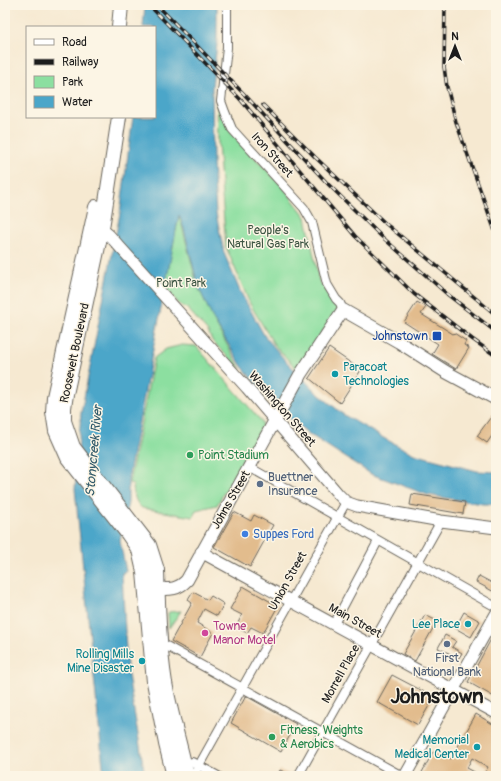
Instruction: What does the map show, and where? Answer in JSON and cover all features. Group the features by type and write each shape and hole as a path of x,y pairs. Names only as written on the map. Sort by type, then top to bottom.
{"highway":[{"path":"119,26 122,5"},
{"path":"129,26 130,5"},
{"name":"Roosevelt Boulevard","path":"110,118 101,229 54,397 53,412 56,431 68,458 130,528 149,544 157,570 151,589"},
{"name":"Roosevelt Boulevard","path":"119,118 101,229 66,394 64,422 73,447 130,528"},
{"path":"151,589 161,643 165,682 180,771"},
{"path":"151,589 154,682 166,744 180,771"}],"main road":[{"name":"Johns Street","path":"151,589 175,589 182,585 186,580 300,375 343,310"},
{"path":"343,310 400,342 446,372 496,399"}],"street":[{"name":"Iron Street","path":"227,5 226,48 221,101 225,112 232,129 304,208 312,222 327,284 343,310"},
{"name":"Washington Street","path":"101,229 166,298 247,388 278,417 346,502"},
{"path":"249,467 496,608"},
{"path":"346,502 358,506 496,528"},
{"name":"Union Street","path":"193,776 346,502"},
{"name":"Morrell Place","path":"298,776 441,520"},
{"path":"334,624 378,540"},
{"name":"Main Street","path":"201,552 496,713"},
{"path":"405,776 496,614"},
{"path":"161,643 402,776"},
{"path":"180,771 192,762 218,776"}],"green space":[{"name":"People's Natural Gas Park","path":"217,101 231,133 282,186 306,217 319,281 340,306 297,369 275,346 250,304 226,247 218,143"},
{"name":"Point Park","path":"179,214 197,284 214,321 241,370 213,342 208,332 188,309 179,304 165,287"},
{"name":"Point Stadium","path":"182,345 196,346 262,422 262,427 217,505 196,510 193,517 142,508 135,497 133,484 129,483 154,358 166,349"},
{"path":"181,611 169,628 168,613"}],"water":[{"name":"Stonycreek River","path":"145,5 217,5 217,44 212,86 213,163 216,213 224,253 240,291 264,335 284,359 316,392 344,415 414,454 477,471 496,472 496,504 483,504 428,495 371,474 309,434 271,403 241,365 214,321 197,284 198,286 184,229 179,215 128,479 128,503 120,541 126,571 122,573 127,669 145,776 104,776 75,489 81,413 120,213 133,118 156,118 156,26 143,26"}],"building":[{"name":"Johnstown","path":"417,302 426,307 421,314 466,341 464,345 469,348 456,369 432,354 438,344 404,322"},
{"name":"Paracoat Technologies","path":"329,348 361,370 340,403 309,378"},
{"path":"496,410 496,430 487,443 477,436"},
{"path":"412,494 465,502 463,514 410,505"},
{"name":"Suppes Ford","path":"234,512 251,521 254,515 273,525 250,567 214,547"},
{"path":"479,576 496,585 496,593 476,582"},
{"path":"243,586 278,606 263,633 251,627 247,633 236,627 242,615 230,609"},
{"name":"Towne Manor Motel","path":"193,592 208,600 211,596 224,604 217,616 204,609 197,623 213,633 200,657 171,641 192,603 188,600"},
{"name":"Lee Place","path":"464,612 480,621 471,637 455,628"},
{"path":"425,615 437,621 415,661 403,654"},
{"path":"496,630 496,698 468,682"},
{"name":"First National Bank","path":"445,635 456,641 452,647 462,653 459,658 438,648"},
{"path":"392,675 434,697 418,725 377,702"},
{"name":"Fitness, Weights & Aerobics","path":"246,696 296,724 281,752 231,723"},
{"name":"Memorial Medical Center","path":"476,714 496,726 496,776 483,776 488,767 472,758 467,768 482,776 420,776 433,752 443,758 444,755 451,759"},
{"path":"280,770 293,776 277,776"}],"railway":[{"path":"149,5 240,99 355,236 414,294 496,356"},
{"path":"157,5 244,94 329,185 381,236 447,294 496,332"},
{"path":"445,5 444,67 447,87 456,122 496,234"},
{"path":"263,105 315,157 386,224 496,315"}],"place":[{"name":"Johnstown","path":"437,336"},
{"name":"Paracoat Technologies","path":"335,374"},
{"name":"Point Stadium","path":"190,455"},
{"name":"Buettner Insurance","path":"260,484"},
{"name":"Suppes Ford","path":"245,534"},
{"name":"Lee Place","path":"468,624"},
{"name":"Towne Manor Motel","path":"205,633"},
{"name":"First National Bank","path":"447,644"},
{"name":"Rolling Mills Mine Disaster","path":"142,661"},
{"name":"Fitness, Weights & Aerobics","path":"272,737"},
{"name":"Memorial Medical Center","path":"477,747"}],"district":[{"name":"Johnstown","path":"437,696"}]}
